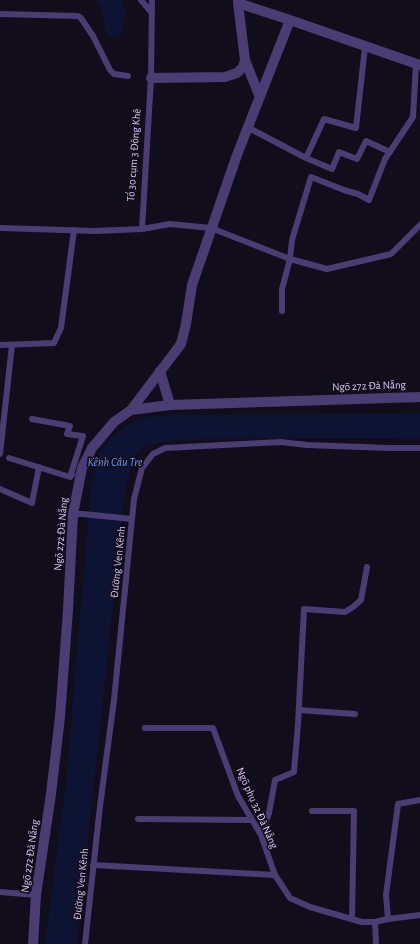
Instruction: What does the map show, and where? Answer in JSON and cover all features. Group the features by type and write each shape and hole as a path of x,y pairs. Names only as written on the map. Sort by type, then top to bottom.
{"street":[{"path":"259,95 245,60 238,2 418,65"},
{"path":"131,410 182,344 192,285 248,127 255,112 259,95 290,20"},
{"path":"151,78 225,77 237,73 243,67 245,60"},
{"path":"160,371 170,405"},
{"name":"Ngõ 272 Đà Nẵng","path":"33,944 36,894 51,794 60,717 68,610 82,468 92,448 114,422 131,410 170,405 420,397"}],"lane":[{"path":"141,0 152,13"},
{"name":"Tổ 30 cụm 3 Đông Khê","path":"142,229 151,78 152,0"},
{"path":"0,14 78,16 94,36 110,70 114,74 128,76"},
{"path":"306,158 324,118 356,128 365,47"},
{"path":"282,311 282,290 290,259 292,240 311,177 358,194 369,200 385,159 413,117 418,65"},
{"path":"248,127 306,158 332,168 339,152 357,159 366,141 390,152"},
{"path":"0,228 95,231 142,229 170,224 212,228 290,259 327,269 391,254 420,225"},
{"path":"0,345 54,343 61,328 74,230"},
{"path":"0,454 2,422 12,345"},
{"path":"32,419 70,426 67,434 83,436 70,477"},
{"name":"Đường Ven Kênh","path":"85,944 93,865 114,700 129,518 142,468 153,454 165,448 281,442 307,445 420,448"},
{"path":"10,458 70,477"},
{"path":"0,489 32,503 39,467"},
{"path":"70,477 82,468"},
{"path":"78,514 129,518"},
{"path":"261,835 269,813 275,780 294,772 304,609 345,612 362,600 367,567"},
{"path":"299,710 355,714"},
{"name":"Ngõ phụ 32 Đà Nẵng","path":"145,728 213,728 238,796 261,835 275,875 290,898 305,905 362,922 375,922 420,915"},
{"path":"388,919 386,895 398,804 420,800"},
{"path":"312,811 354,811 352,919"},
{"path":"138,819 252,820"},
{"path":"93,865 275,875"},
{"path":"0,892 36,894"},
{"path":"375,922 376,944"}],"water":[{"path":"95,0 122,0 125,10 123,28 120,37 108,37 104,26 103,13 99,2"},
{"name":"Kênh Cầu Tre","path":"420,413 420,439 206,439 166,441 145,446 137,452 125,490 77,944 45,944 66,784 92,477 99,453 112,436 130,424 147,417 174,415"}]}
